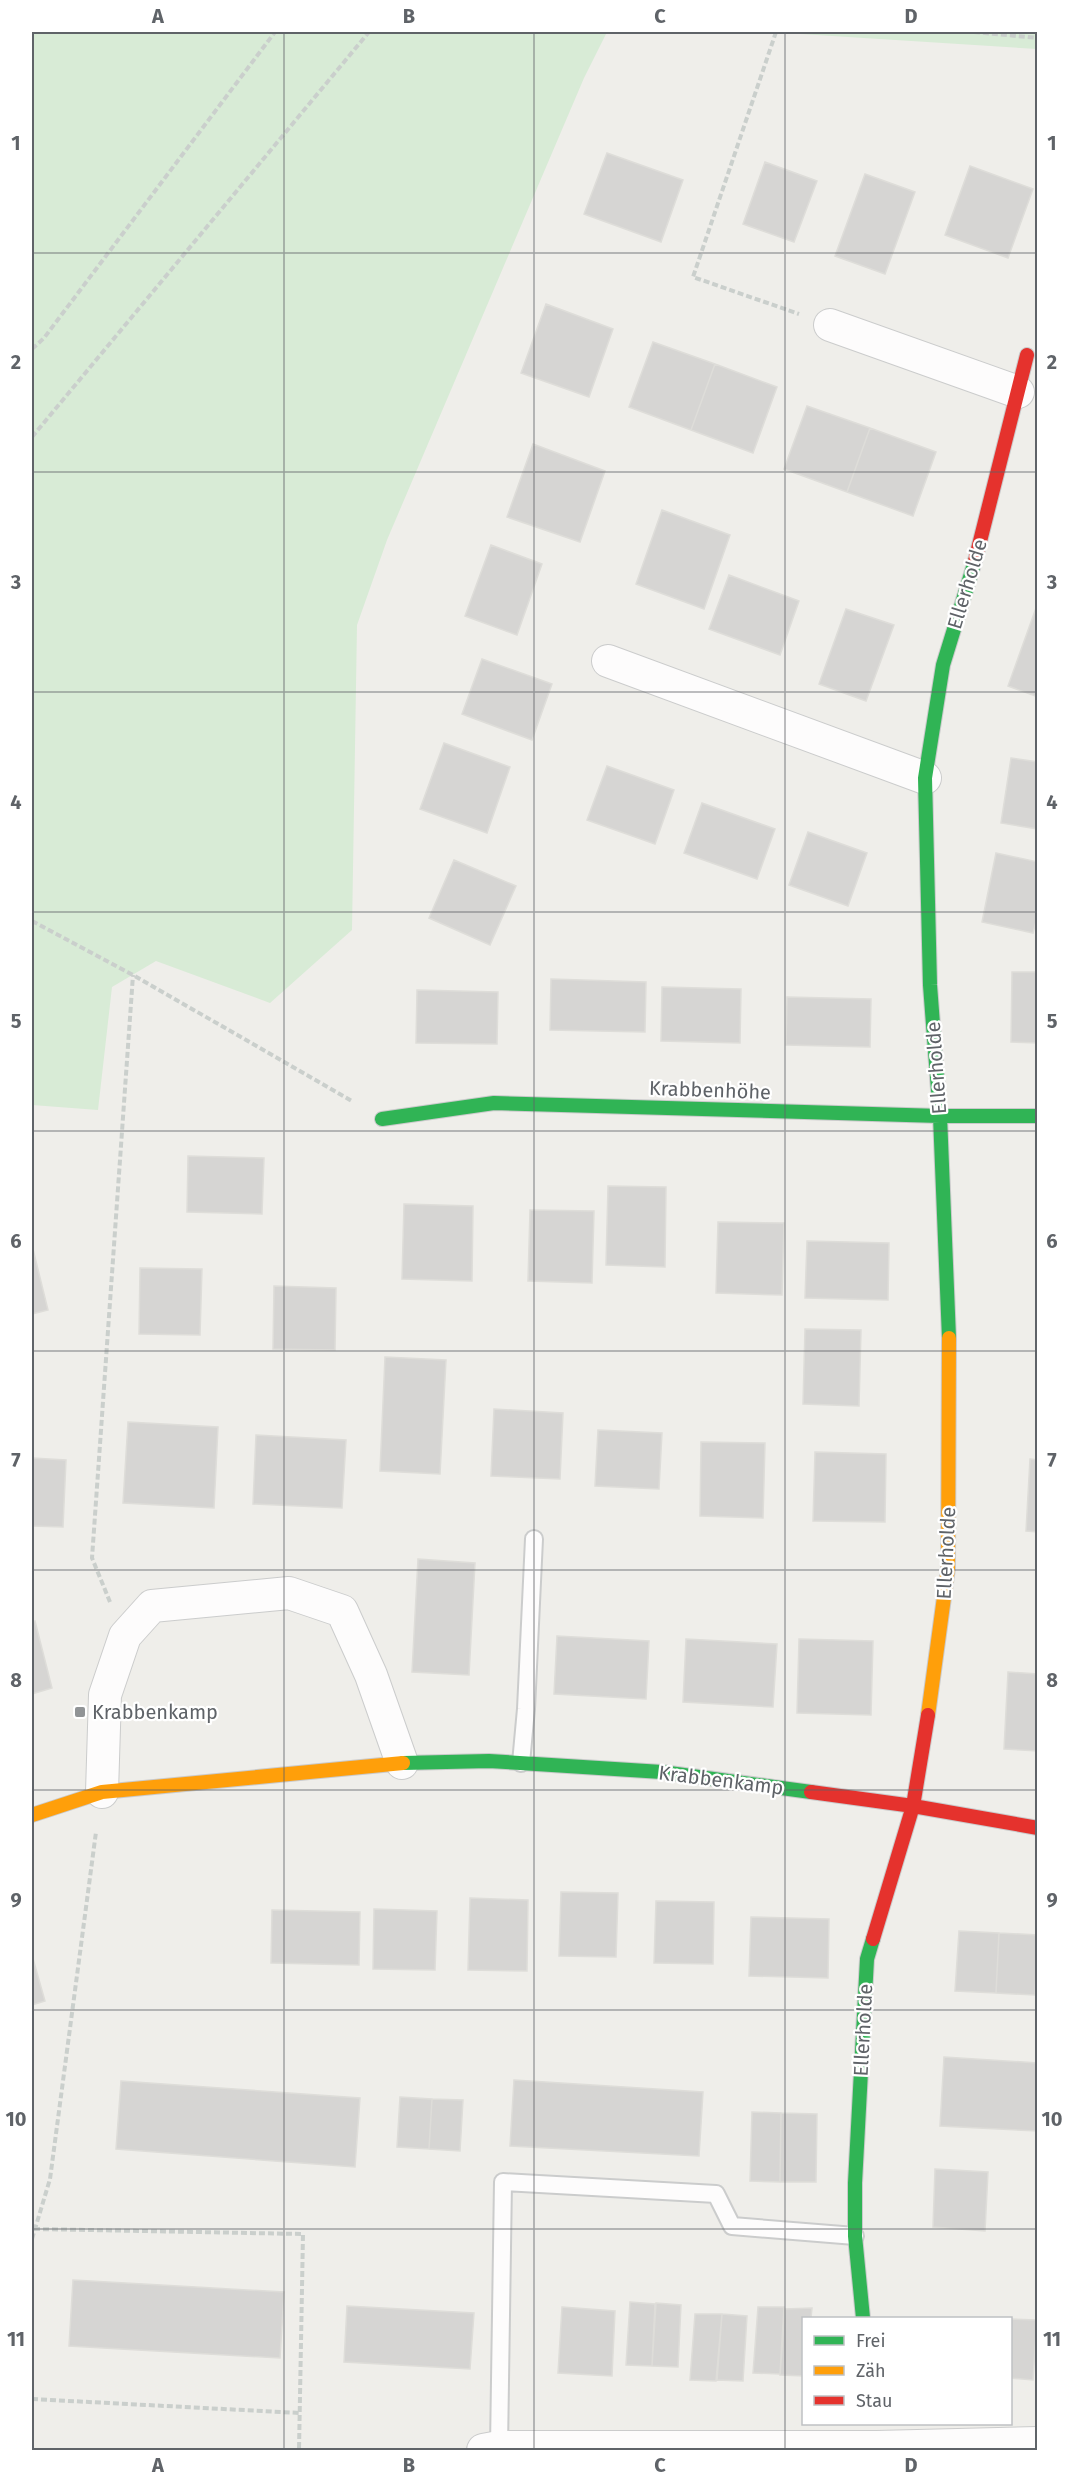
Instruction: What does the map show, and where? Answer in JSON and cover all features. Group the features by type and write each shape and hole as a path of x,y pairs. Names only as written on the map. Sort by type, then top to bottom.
{"street":[{"path":"830,325 1018,392"},
{"name":"Ellerholde","path":"864,2317 855,2236 855,2183 867,1959 913,1806 935,1677 948,1568 949,1303 940,1116 930,985 925,778 943,665 978,550 1027,355"},
{"path":"608,661 925,778"},
{"name":"Krabbenhöhe","path":"382,1119 494,1103 940,1116 1038,1116"},
{"path":"102,1792 105,1695 125,1636 152,1606 289,1593 342,1611 371,1675 402,1763"},
{"name":"Krabbenkamp","path":"32,1815 102,1792 402,1763 489,1761 662,1772 913,1806 1038,1828"},
{"path":"491,2449 876,2441 1038,2443"}],"lane":[{"path":"521,1763 526,1708 534,1539"},
{"path":"491,2449 504,2182 716,2194 732,2226 855,2236"}],"path":[{"path":"32,349 44,338 274,32"},
{"path":"32,437 369,32"},
{"path":"776,32 693,277 830,325"},
{"path":"974,32 1038,38"},
{"path":"32,921 133,975 382,1119"},
{"path":"125,1636 92,1558 133,975"},
{"path":"32,2240 50,2178 102,1792"},
{"path":"34,2229 303,2234 299,2451"},
{"path":"32,2399 300,2413"}],"green space":[{"path":"32,32 607,32 584,78 387,540 357,625 352,930 270,1003 156,961 112,987 98,1110 32,1105"},
{"path":"769,32 1037,32 1037,49"}],"building":[{"path":"607,153 683,180 661,242 584,214"},
{"path":"765,162 817,181 794,242 743,224"},
{"path":"970,166 1033,189 1008,258 945,235"},
{"path":"865,174 915,192 885,274 835,256"},
{"path":"546,304 613,329 589,397 521,373"},
{"path":"653,342 715,364 691,430 629,407"},
{"path":"715,364 777,387 753,453 691,430"},
{"path":"807,406 870,428 847,492 784,469"},
{"path":"870,428 936,452 913,516 847,492"},
{"path":"533,444 605,471 580,542 507,517"},
{"path":"662,510 730,535 704,609 636,584"},
{"path":"491,545 542,564 517,635 465,616"},
{"path":"729,575 799,601 780,655 709,629"},
{"path":"1036,608 1038,608 1038,697 1008,686"},
{"path":"846,609 894,625 866,701 819,684"},
{"path":"482,659 552,684 532,740 462,714"},
{"path":"444,743 510,767 487,833 420,809"},
{"path":"1011,758 1038,762 1038,829 1001,823"},
{"path":"607,766 674,790 655,844 587,820"},
{"path":"702,803 775,829 757,879 684,853"},
{"path":"808,832 867,853 848,906 789,885"},
{"path":"996,853 1038,862 1038,914 1033,933 982,922"},
{"path":"454,860 516,886 490,945 429,918"},
{"path":"1012,972 1038,972 1038,1043 1011,1042"},
{"path":"551,979 646,982 645,1032 550,1030"},
{"path":"662,987 741,989 740,1043 661,1041"},
{"path":"417,990 498,992 497,1044 416,1043"},
{"path":"787,997 871,999 870,1047 786,1045"},
{"path":"188,1156 264,1158 262,1214 187,1212"},
{"path":"608,1186 666,1187 665,1267 606,1265"},
{"path":"404,1204 473,1206 472,1281 402,1279"},
{"path":"530,1210 594,1211 592,1283 528,1281"},
{"path":"718,1222 784,1223 782,1295 716,1293"},
{"path":"807,1241 889,1243 888,1300 805,1298"},
{"path":"32,1245 48,1310 32,1314"},
{"path":"140,1268 202,1269 200,1335 139,1334"},
{"path":"274,1286 336,1288 335,1350 273,1349"},
{"path":"805,1329 861,1330 859,1406 803,1404"},
{"path":"385,1357 446,1360 440,1474 380,1471"},
{"path":"494,1409 563,1413 560,1479 491,1476"},
{"path":"128,1422 218,1427 214,1508 123,1503"},
{"path":"598,1430 662,1433 659,1489 595,1486"},
{"path":"256,1435 346,1440 342,1508 253,1504"},
{"path":"701,1442 765,1443 763,1518 700,1516"},
{"path":"815,1452 886,1454 885,1522 813,1521"},
{"path":"32,1458 66,1460 63,1527 32,1526"},
{"path":"1030,1459 1038,1460 1038,1532 1026,1531"},
{"path":"418,1559 475,1563 469,1675 412,1672"},
{"path":"35,1621 52,1688 32,1694 32,1622"},
{"path":"557,1636 649,1641 646,1699 554,1694"},
{"path":"686,1639 777,1644 773,1707 683,1702"},
{"path":"799,1639 873,1641 871,1715 797,1713"},
{"path":"1008,1672 1038,1674 1038,1751 1004,1749"},
{"path":"561,1892 618,1893 616,1957 559,1956"},
{"path":"470,1898 528,1900 527,1971 468,1970"},
{"path":"656,1901 714,1902 713,1964 654,1963"},
{"path":"374,1909 437,1911 435,1970 373,1969"},
{"path":"272,1910 360,1912 359,1965 271,1963"},
{"path":"751,1917 829,1919 828,1978 749,1976"},
{"path":"959,1931 999,1933 996,1993 955,1991"},
{"path":"999,1933 1038,1935 1035,1995 996,1993"},
{"path":"32,1955 45,2001 32,2005"},
{"path":"944,2057 1038,2063 1038,2131 940,2126"},
{"path":"514,2080 703,2092 699,2156 510,2146"},
{"path":"121,2081 360,2098 355,2167 116,2149"},
{"path":"400,2097 432,2099 429,2149 397,2147"},
{"path":"432,2099 463,2100 460,2151 429,2149"},
{"path":"752,2112 781,2113 780,2182 750,2181"},
{"path":"781,2113 817,2114 816,2182 780,2182"},
{"path":"935,2169 988,2172 985,2231 933,2227"},
{"path":"73,2280 284,2292 280,2358 69,2346"},
{"path":"630,2302 655,2304 652,2366 626,2365"},
{"path":"656,2303 681,2305 678,2367 652,2366"},
{"path":"347,2306 474,2313 470,2369 344,2362"},
{"path":"562,2307 615,2311 612,2376 558,2373"},
{"path":"758,2307 784,2307 780,2374 753,2373"},
{"path":"812,2308 811,2317 802,2317 802,2376 780,2375 785,2309"},
{"path":"695,2314 722,2314 716,2381 690,2380"},
{"path":"722,2314 747,2316 743,2381 717,2380"},
{"path":"1012,2319 1037,2320 1033,2380 1012,2378"}],"traffic: fast":[{"path":"949,1338 940,1116 930,985 925,778 943,665 975,561"},
{"path":"382,1119 494,1103 940,1116 1038,1116"},
{"path":"403,1763 489,1761 662,1772 811,1792"},
{"path":"863,2317 855,2236 855,2183 867,1959 873,1939"}],"traffic: slow":[{"path":"928,1715 948,1568 949,1338"},
{"path":"32,1815 102,1792 403,1763"}],"traffic: jam":[{"path":"975,561 1027,355"},
{"path":"873,1939 913,1806 928,1715"},
{"path":"811,1792 913,1806 1038,1828"}],"place":[{"name":"Krabbenkamp","path":"80,1712"}]}
